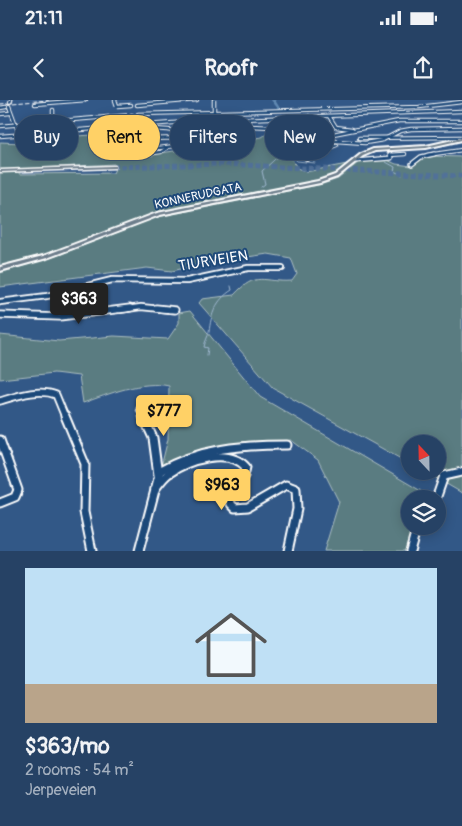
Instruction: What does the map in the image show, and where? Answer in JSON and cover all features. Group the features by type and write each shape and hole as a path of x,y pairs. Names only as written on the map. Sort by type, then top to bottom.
{"highway":[{"path":"0,171 113,167"}],"main road":[{"name":"KONNERUDGATA","path":"0,270 44,257 159,214 319,182 336,176 368,152 379,148 426,147 462,138"}],"street":[{"path":"35,104 86,100"},
{"path":"115,100 117,106 197,100"},
{"path":"213,112 214,100"},
{"path":"169,101 170,114"},
{"path":"78,119 135,114 422,107 462,102"},
{"path":"0,108 9,104 10,113 15,124 0,126"},
{"path":"453,104 462,110"},
{"path":"134,105 135,114"},
{"path":"414,114 422,107"},
{"path":"53,110 53,115"},
{"path":"334,116 442,113 462,110"},
{"path":"0,114 10,113"},
{"path":"442,113 451,121"},
{"path":"334,135 399,121 462,121"},
{"path":"334,124 336,127 360,129"},
{"path":"334,140 365,143 411,129 461,129"},
{"path":"0,136 15,137"},
{"path":"360,138 388,137"},
{"name":"KONNERUDGATA","path":"388,137 462,138"},
{"path":"170,140 146,140 134,144 142,148 170,147"},
{"path":"160,151 167,147"},
{"path":"412,164 416,158 449,154 462,150"},
{"name":"KONNERUDGATA","path":"355,162 391,158 390,154 405,154"},
{"name":"TIURVEIEN","path":"0,302 47,296 112,280 187,281 248,268 282,268"},
{"path":"0,315 60,317 141,307 175,310"},
{"path":"0,401 42,392 52,392 56,395 85,464 84,512 92,551"},
{"path":"139,551 158,475 154,438 140,409"},
{"path":"0,442 18,490 15,497 0,503"},
{"path":"158,475 165,468 191,456 248,445 287,445"},
{"path":"155,489 166,476 176,469 223,456 236,458 246,467 244,476 230,496 231,504 235,508 248,507 286,485 292,486 297,492 297,509 288,551"},
{"path":"438,490 442,477 452,472 462,472"},
{"path":"410,551 414,535"}],"green space":[{"path":"88,135 88,160 160,160 160,153 170,152 170,160 255,160 255,138 265,135 265,160 293,160 297,168 306,172 352,163 331,176 312,183 157,213 53,252 0,266 0,142 15,143 15,160 78,160 78,136","holes":["114,164 116,167 113,173 19,174 21,169"]},
{"path":"427,156 462,157 462,493 440,480 446,480 446,435 401,435 401,459 273,388 199,303 202,299 234,295 242,287 255,280 292,281 297,274 291,258 268,254 206,263 172,271 147,268 0,287 0,273 59,255 157,217 323,184 338,179 359,162 385,159 396,164 412,166"},
{"path":"190,311 260,397 419,490 401,490 401,535 415,535 412,551 324,551 339,502 318,460 291,440 244,445 160,471 168,439 169,386 137,386 83,403 79,376 54,373 0,379 0,335 59,341 114,336 168,339 179,323 179,313"}],"waterway":[{"path":"273,100 280,109"},
{"path":"388,159 386,162 395,167 394,171 402,175"},
{"path":"261,187 265,184 262,171 274,160"},
{"path":"296,160 315,163"},
{"path":"207,355 208,348 204,347 209,334 213,313 222,298 232,290 231,286"}],"tunnel":[{"path":"113,167 223,164 462,176"}],"railway":[{"path":"0,104 49,100"}]}
